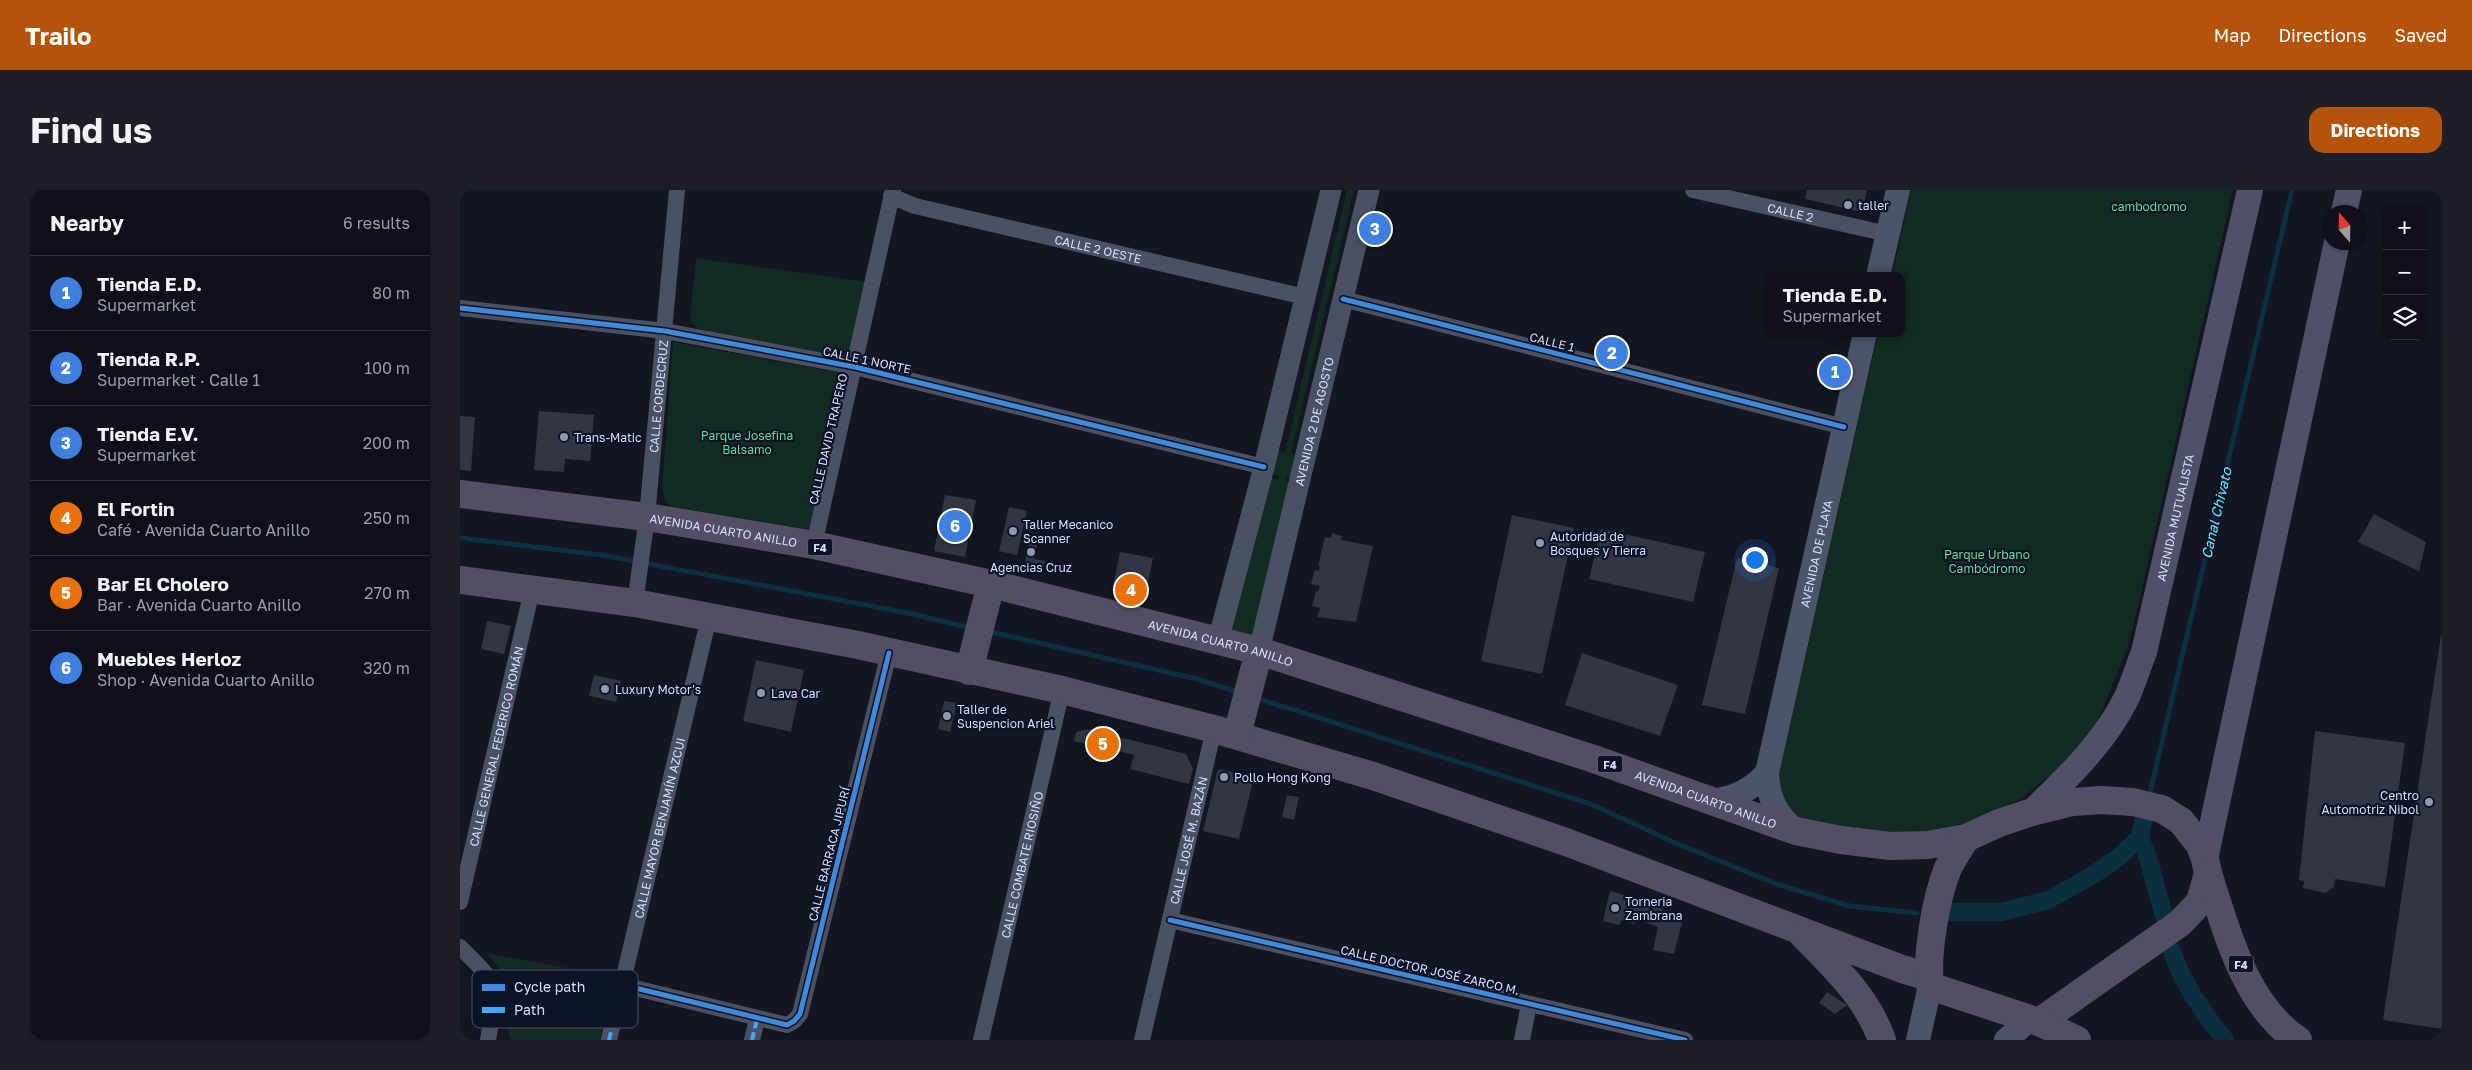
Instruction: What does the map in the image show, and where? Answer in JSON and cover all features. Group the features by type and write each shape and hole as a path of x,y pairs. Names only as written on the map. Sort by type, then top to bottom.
{"highway":[{"name":"AVENIDA CUARTO ANILLO","path":"460,494 645,530 814,545 989,591 1218,641 1256,661 1594,759 1796,830 1841,840 1890,846 1928,845 1966,838"},
{"path":"460,580 532,590 637,592 709,617 889,652 972,664 1062,690 1230,728 1557,839 1797,929 1929,982 2034,1021 2077,1040"},
{"path":"972,664 989,591"},
{"path":"1230,728 1256,661"},
{"name":"F4","path":"1966,838 1999,823 2032,812 2073,802 2100,800 2133,802 2162,809 2181,821 2200,845 2225,926 2260,1001 2278,1022 2298,1040"},
{"path":"1929,982 1939,896 1949,867 1966,838"},
{"path":"2034,1021 2180,923 2200,902 2207,866"},
{"path":"1797,929 1856,992 1865,1004 1882,1040"}],"main road":[{"path":"1879,272 1898,190"},
{"name":"AVENIDA MUTUALISTA","path":"2032,812 2075,771 2101,740 2126,698 2144,652 2250,190"},
{"path":"2346,205 2349,190"},
{"path":"2207,866 2335,250"},
{"name":"AVENIDA DE PLAYA","path":"1796,830 1780,815 1774,806 1770,795 1767,773 1864,337"},
{"path":"1712,801 1737,796 1748,790 1767,773"},
{"path":"1918,1040 1929,982"},
{"path":"2006,1040 2034,1021"}],"street":[{"name":"CALLE CORDECRUZ","path":"637,592 665,331 677,190"},
{"path":"1218,641 1264,467 1331,190"},
{"name":"AVENIDA 2 DE AGOSTO","path":"1256,661 1369,190"},
{"name":"CALLE 2","path":"1693,190 1888,234"},
{"name":"CALLE 2 OESTE","path":"892,193 915,206 1305,297"},
{"name":"CALLE DAVID TRAPERO","path":"814,545 892,193"},
{"name":"CALLE 1","path":"1343,299 1844,427"},
{"name":"CALLE 1 NORTE","path":"460,308 665,331 855,366 1264,467"},
{"name":"CALLE GENERAL FEDERICO ROMÁN","path":"460,902 532,590"},
{"name":"CALLE MAYOR BENJAMÍN AZCUI","path":"627,970 709,617"},
{"name":"CALLE BARRACA JIPURÍ","path":"757,1019 787,1025 800,1014 889,652"},
{"name":"CALLE COMBATE RIOSIÑO","path":"981,1040 1062,690"},
{"name":"CALLE JOSÉ M. BAZÁN","path":"1142,1040 1170,920 1230,728"},
{"name":"CALLE DOCTOR JOSÉ ZARCO M.","path":"1170,920 1685,1040"},
{"path":"460,947 484,970"},
{"path":"638,989 757,1019 752,1040"},
{"path":"1522,1040 1529,1004"}],"green space":[{"path":"1347,190 1354,190 1291,453 1296,455 1292,478 1286,477 1285,481 1292,482 1255,638 1231,632 1269,478 1279,479 1279,476 1272,475 1276,451 1285,453"},
{"name":"Parque Urbano Cambódromo","path":"1911,190 2233,190 2128,646 2092,735 2060,768 2019,800 1968,822 1925,833 1866,834 1808,825 1790,811 1780,795 1779,775 1877,337 1905,337 1905,272 1893,272"},
{"path":"696,258 868,282 851,353 843,357 700,329 693,324 690,318"},
{"name":"Parque Josefina Balsamo","path":"673,342 846,374 810,537 676,511 666,502 662,491"},
{"path":"486,953 577,970 500,970"},
{"path":"508,1028 604,1028 603,1040 511,1040"}],"building":[{"name":"taller","path":"1807,190 1867,190 1862,212 1805,199"},
{"name":"Trans-Matic","path":"539,411 594,415 590,461 565,459 564,472 534,470"},
{"path":"460,416 475,417 471,471 460,470"},
{"path":"945,495 976,500 965,557 934,551"},
{"name":"Taller Mecanico Scanner","path":"1009,507 1027,511 1017,555 999,551"},
{"path":"2374,514 2426,542 2419,571 2358,542"},
{"path":"1512,515 1574,528 1542,674 1481,661"},
{"path":"1601,529 1705,552 1693,602 1589,579"},
{"path":"1332,533 1342,536 1341,540 1373,546 1356,622 1317,617 1320,608 1312,606 1316,591 1318,592 1320,586 1311,584 1315,570 1319,571 1320,566 1318,566 1325,537 1331,538"},
{"name":"Agencias Cruz","path":"1029,543 1037,545 1034,559 1045,561 1042,574 1023,570"},
{"path":"1120,552 1153,558 1145,597 1112,591"},
{"path":"1737,558 1779,568 1745,714 1702,705"},
{"path":"487,621 511,626 504,654 481,649"},
{"name":"Centro Automotriz Nibol","path":"2442,635 2442,1029 2383,1020"},
{"path":"1582,653 1678,685 1660,736 1565,705"},
{"path":"756,660 804,670 791,732 743,721"},
{"name":"Luxury Motor's","path":"594,675 621,681 616,702 589,696"},
{"name":"Taller de Suspencion Ariel","path":"944,701 957,703 950,732 938,729"},
{"path":"1088,729 1186,754 1193,769 1189,784 1130,769 1134,755 1074,741 1076,732"},
{"path":"2315,731 2405,743 2385,887 2335,879 2334,887 2325,893 2303,888 2304,881 2299,880"},
{"path":"1218,769 1254,777 1239,839 1203,831"},
{"path":"1287,795 1299,797 1294,820 1282,817"},
{"path":"1610,891 1664,906 1662,910 1684,915 1674,954 1653,950 1658,927 1636,919 1634,924 1621,920 1620,925 1603,921"},
{"path":"1827,992 1847,1005 1835,1014 1819,1003"}],"waterway":[{"name":"Canal Chivato","path":"2149,797 2292,190"},
{"path":"460,538 602,555 908,613 971,628"},
{"path":"987,631 1197,679 1241,693"},
{"path":"1256,698 1591,804 1680,845 1779,885 1850,906 1917,913"},
{"name":"Canal Chivato","path":"2140,837 2145,813"},
{"path":"1950,912 2002,912 2048,900 2093,875 2119,857 2140,837 2143,822"},
{"path":"2140,837 2148,858 2165,919"},
{"path":"2172,951 2194,998 2225,1040"}],"marked path":[{"path":"752,1040 757,1019"},
{"path":"609,1040 612,1028"}],"cycle path":[{"path":"1343,299 1844,427"},
{"path":"460,308 665,331 855,367 1264,467"},
{"path":"638,989 787,1025 800,1014 889,653"},
{"path":"1170,920 1685,1040"}],"place":[{"name":"taller","path":"1848,205"},
{"name":"Tienda E.V.","path":"1375,229"},
{"name":"Tienda R.P.","path":"1612,353"},
{"name":"Tienda E.D.","path":"1835,372"},
{"name":"Trans-Matic","path":"564,437"},
{"name":"Muebles Herloz","path":"955,526"},
{"name":"Taller Mecanico Scanner","path":"1013,531"},
{"name":"Autoridad de Bosques y Tierra","path":"1540,543"},
{"name":"Agencias Cruz","path":"1031,552"},
{"name":"El Fortin","path":"1131,590"},
{"name":"Luxury Motor's","path":"605,689"},
{"name":"Lava Car","path":"761,693"},
{"name":"Taller de Suspencion Ariel","path":"947,716"},
{"name":"Bar El Cholero","path":"1103,744"},
{"name":"Pollo Hong Kong","path":"1224,777"},
{"name":"Centro Automotriz Nibol","path":"2429,802"},
{"name":"Torneria Zambrana","path":"1615,908"}],"park label":[{"name":"cambodromo","path":"2149,206"}]}
